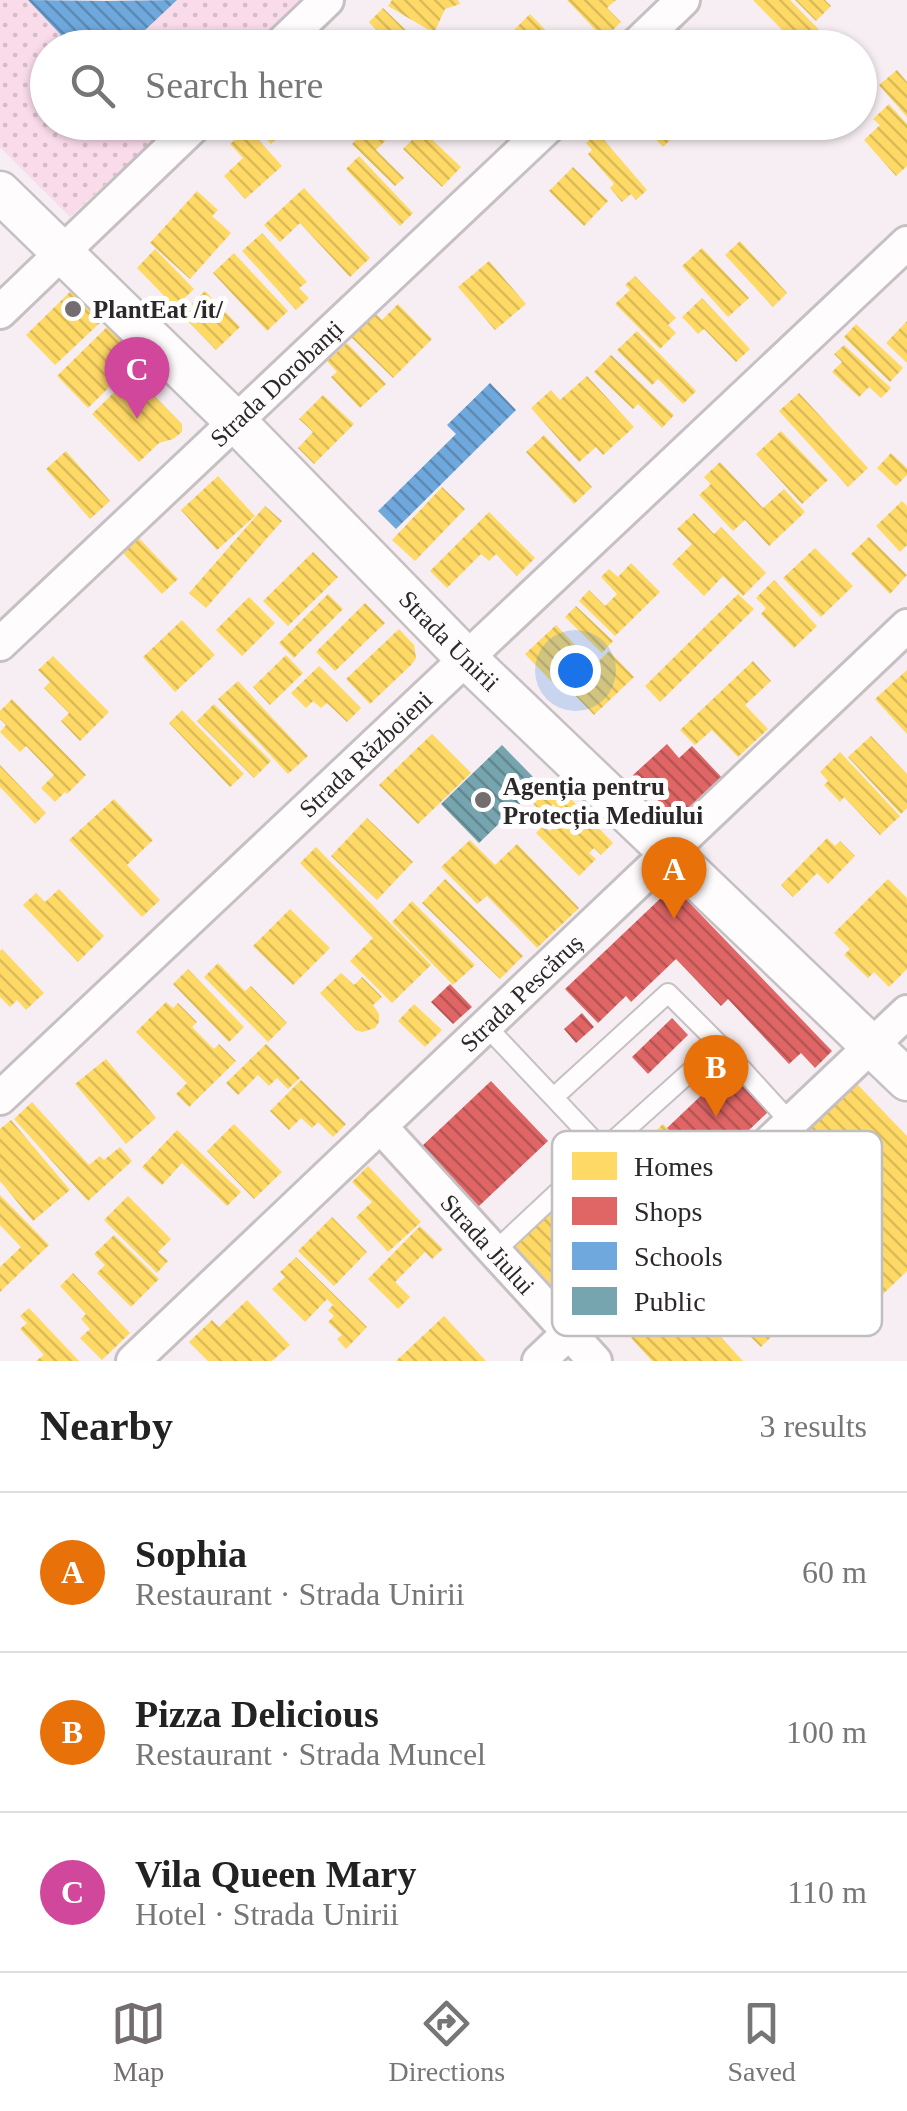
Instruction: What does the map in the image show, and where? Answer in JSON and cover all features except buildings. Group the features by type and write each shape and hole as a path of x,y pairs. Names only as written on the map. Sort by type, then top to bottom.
{"street":[{"path":"295,30 326,0"},
{"path":"652,30 683,0"},
{"path":"0,312 179,140"},
{"name":"Strada Dorobanți","path":"0,644 534,140"},
{"name":"Strada Unirii","path":"0,192 236,422 465,657 907,1080"},
{"name":"Strada Războieni","path":"0,1098 907,243"},
{"name":"Strada Pescăruș","path":"133,1361 907,626"},
{"path":"783,1131 907,1012"},
{"name":"Strada Jiului","path":"380,1126 552,1315"},
{"path":"539,1361 566,1336"},
{"name":"Strada Jiului","path":"572,1336 595,1361"}],"lane":[{"path":"554,1097 668,993 791,1123"},
{"path":"485,1025 586,1131"},
{"path":"625,1131 720,1046"},
{"path":"494,1252 552,1198"}],"shaded area":[{"path":"0,0 28,0 56,30 30,30 30,140 153,140 70,217 0,147"},
{"path":"177,0 302,0 269,30 145,30"}],"place":[{"name":"PlantEat /it/","path":"73,309"},
{"name":"Vila Queen Mary","path":"137,419"},
{"name":"Agenția pentru Protecția Mediului","path":"483,800"},
{"name":"Sophia","path":"674,919"},
{"name":"Pizza Delicious","path":"716,1117"}]}
